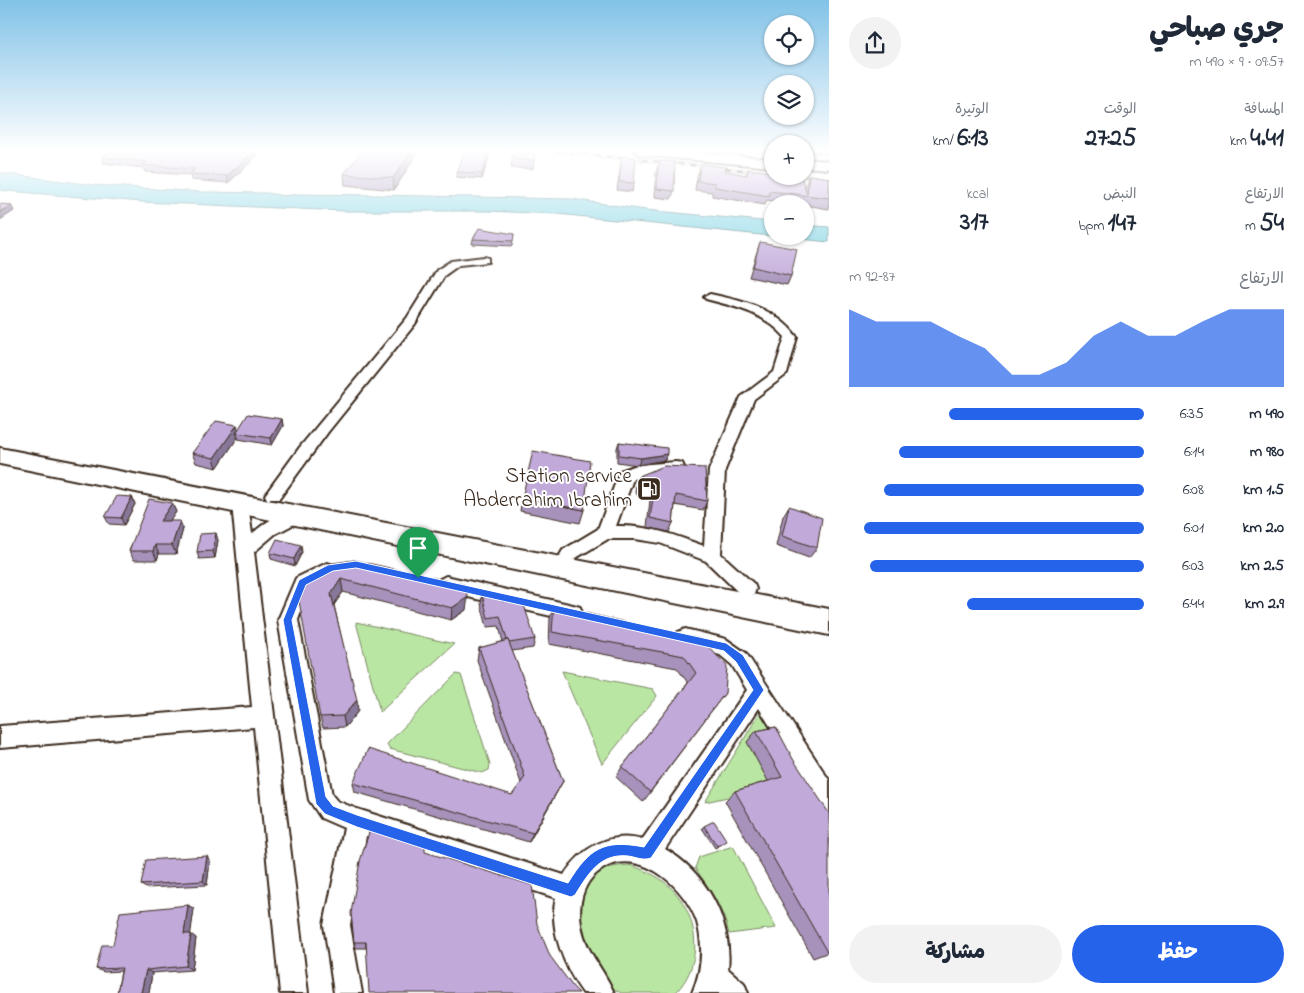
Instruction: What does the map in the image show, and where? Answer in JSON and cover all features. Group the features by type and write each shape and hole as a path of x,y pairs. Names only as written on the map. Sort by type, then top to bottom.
{"highway":[{"path":"0,442 829,605"},
{"path":"0,456 829,622"}],"street":[{"path":"273,495 353,391 413,318 434,282 448,266 462,262 484,260"},
{"path":"710,298 748,305 764,311 784,327 791,337 780,374 748,397 717,470 712,556"},
{"path":"605,532 626,475 637,471 695,468 717,470"},
{"path":"240,504 294,993"},
{"path":"246,548 269,529 296,516"},
{"path":"569,554 605,532 635,532 662,537 712,556 747,589"},
{"path":"348,565 331,567 302,583 288,620 320,800 329,810 357,821 571,890"},
{"path":"424,580 590,617"},
{"path":"668,634 726,648 739,659 829,801"},
{"path":"647,854 759,690"},
{"path":"0,737 264,716"},
{"path":"348,993 337,925 357,821"},
{"path":"600,993 579,964 572,945 568,926 568,907 571,890 587,864 598,856 612,851 626,850 647,854 672,868 686,880 706,913 713,932 715,951 710,984 734,993"}],"green space":[{"path":"356,622 454,644 380,712"},
{"path":"562,671 653,689 657,696 602,764"},
{"path":"456,674 461,675 490,764 489,770 482,773 390,749 387,744"},
{"path":"760,713 805,780 705,802"},
{"path":"733,846 776,928 729,934 720,907 695,868 699,857"},
{"path":"629,865 663,881 675,892 691,920 694,935 692,966 685,980 675,993 621,993 610,986 601,976 585,952 580,902 585,887 596,874 603,870"}],"water":[{"path":"85,197 571,199 646,210 764,221 764,235 557,214 487,211 344,211 142,202"},
{"path":"814,226 829,227 829,242 814,240"}],"building":[{"path":"0,204 11,205 0,212"},
{"path":"479,228 514,234 513,241 473,239"},
{"path":"760,242 764,243 764,245 797,249 791,276 753,267"},
{"path":"248,414 282,419 271,438 236,433"},
{"path":"216,421 237,425 214,458 192,453"},
{"path":"619,442 667,448 667,454 641,458 619,455"},
{"path":"533,451 590,461 584,510 522,498"},
{"path":"664,466 705,468 707,501 676,495 673,523 650,518 654,491 643,489 638,483 639,476"},
{"path":"117,496 132,497 121,518 105,517"},
{"path":"149,499 172,503 160,521 180,521 172,545 155,545 153,551 129,551"},
{"path":"789,506 822,518 817,548 782,536"},
{"path":"216,533 213,551 197,552 200,534"},
{"path":"277,539 301,545 294,559 270,553"},
{"path":"354,560 465,585 468,597 452,608 341,579 331,594 357,700 343,716 320,717 299,601 307,580 333,563"},
{"path":"482,594 501,597 502,601 512,599 523,602 535,639 509,643 500,616 488,618"},
{"path":"554,606 702,640 727,666 725,693 650,792 622,767 696,673 684,656 552,632"},
{"path":"508,640 563,781 533,833 353,783 368,749 512,795 525,777 479,648"},
{"path":"776,727 793,759 829,813 829,952 827,952 735,791 782,777 756,731"},
{"path":"714,821 727,841 717,846 704,826"},
{"path":"370,829 425,847 425,852 532,885 537,924 550,956 579,993 369,993 366,942 354,942 351,913 360,861"},
{"path":"207,856 203,881 141,885 146,860"},
{"path":"188,905 184,934 191,934 186,966 146,970 141,993 117,993 122,968 96,969 102,945 113,945 120,912"}],"place":[{"name":"Station service Abderrahim Ibrahim","path":"649,489"}],"route":[{"path":"356,564 418,578 726,648 739,659 759,690 647,854 626,850 612,851 598,856 587,864 571,890 357,821 329,810 320,800 288,620 302,583 331,567 356,564"}]}
